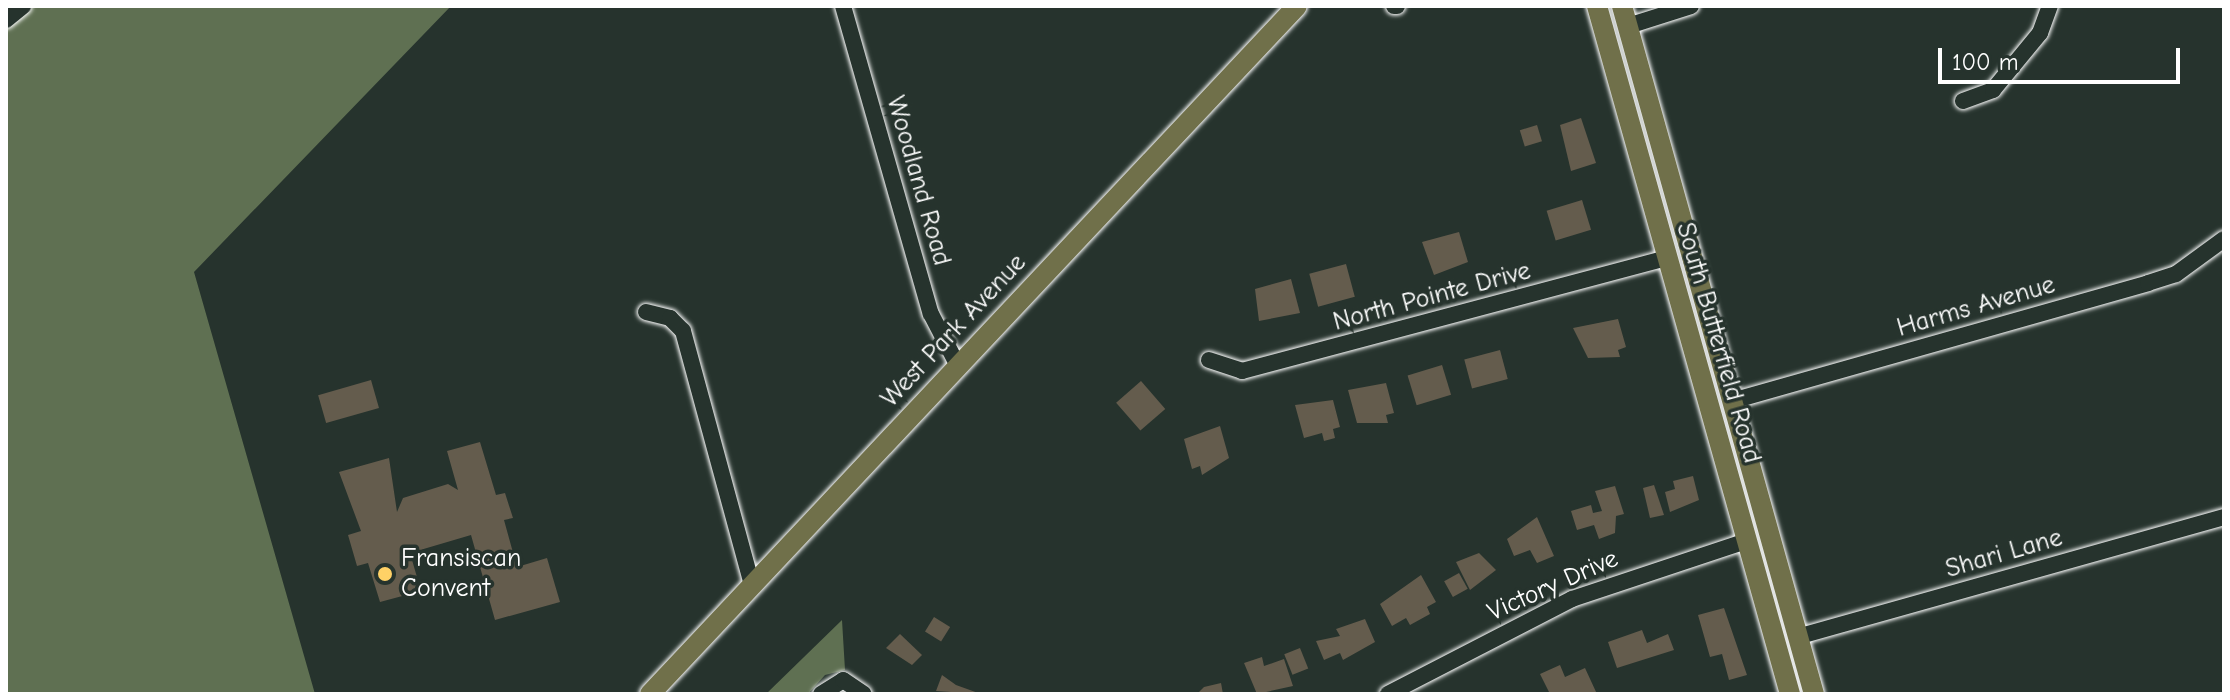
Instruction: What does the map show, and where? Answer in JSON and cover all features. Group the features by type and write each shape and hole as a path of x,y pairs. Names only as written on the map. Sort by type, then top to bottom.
{"main road":[{"name":"West Park Avenue","path":"650,694 957,364 1297,6"},
{"name":"South Butterfield Road","path":"1597,6 1790,694"},
{"name":"South Butterfield Road","path":"1625,16 1814,694"}],"street":[{"path":"6,20 23,6"},
{"name":"Woodland Road","path":"843,6 931,314 957,364"},
{"path":"1625,16 1691,6"},
{"path":"1963,101 1993,90 2040,33 2050,6"},
{"name":"Harms Avenue","path":"1732,401 2176,274 2224,239"},
{"name":"North Pointe Drive","path":"1209,360 1242,371 1667,258"},
{"path":"646,312 670,318 683,331 752,585"},
{"name":"Shari Lane","path":"1797,637 2224,517"},
{"name":"Victory Drive","path":"1388,694 1572,599 1746,541"},
{"path":"821,694 843,680 864,694"}],"green space":[{"path":"6,6 451,6 194,272 315,694 6,694"},
{"path":"842,620 845,670 825,675 808,694 766,694"}],"building":[{"path":"1581,118 1596,163 1571,171 1560,125"},
{"path":"1537,125 1542,141 1525,147 1520,130"},
{"path":"1582,200 1591,230 1556,240 1547,211"},
{"path":"1459,232 1468,262 1434,275 1422,242"},
{"path":"1346,264 1355,297 1318,307 1309,274"},
{"path":"1291,279 1300,313 1259,321 1255,289"},
{"path":"1618,319 1626,347 1618,350 1620,357 1588,358 1573,328"},
{"path":"1500,350 1508,379 1472,389 1464,360"},
{"path":"1442,365 1451,395 1417,405 1408,376"},
{"path":"371,380 379,408 326,423 318,395"},
{"path":"1141,381 1165,409 1140,431 1116,403"},
{"path":"1386,383 1394,413 1386,415 1388,423 1357,423 1348,390"},
{"path":"1333,400 1340,427 1333,429 1335,438 1324,441 1322,433 1304,438 1295,405"},
{"path":"1220,426 1229,458 1202,475 1200,466 1192,469 1184,439"},
{"path":"480,442 496,495 505,493 513,518 504,520 517,567 547,558 560,602 495,620 471,535 410,553 421,591 380,602 368,563 357,566 348,535 361,531 339,472 389,458 397,512 403,498 448,484 458,490 447,451"},
{"path":"1693,476 1699,500 1670,512 1665,492 1675,489 1673,481"},
{"path":"1654,485 1664,515 1650,518 1643,488"},
{"path":"1615,486 1624,514 1616,516 1615,533 1599,539 1594,525 1577,530 1571,511 1591,505 1593,513 1602,511 1595,491"},
{"path":"1537,517 1554,556 1537,563 1530,550 1514,556 1507,539"},
{"path":"1479,553 1496,570 1470,590 1456,562"},
{"path":"1459,573 1468,589 1453,597 1444,581"},
{"path":"1421,575 1436,602 1427,607 1430,614 1410,625 1406,618 1392,626 1380,604"},
{"path":"1724,608 1747,675 1729,680 1722,654 1710,657 1698,615"},
{"path":"934,617 950,627 941,641 925,631"},
{"path":"1365,619 1375,642 1343,660 1340,653 1324,660 1316,641 1340,636 1336,629"},
{"path":"1642,630 1647,643 1668,634 1674,650 1617,668 1608,642"},
{"path":"900,634 922,655 912,665 886,648"},
{"path":"1300,648 1308,668 1292,675 1284,654"},
{"path":"1262,657 1264,666 1284,659 1293,686 1257,694 1244,663"},
{"path":"1560,665 1565,677 1585,668 1597,694 1550,694 1540,674"},
{"path":"942,675 956,685 981,694 936,691"},
{"path":"1221,683 1223,694 1197,694 1204,687"}],"place":[{"name":"Fransiscan Convent","path":"385,574"}]}
